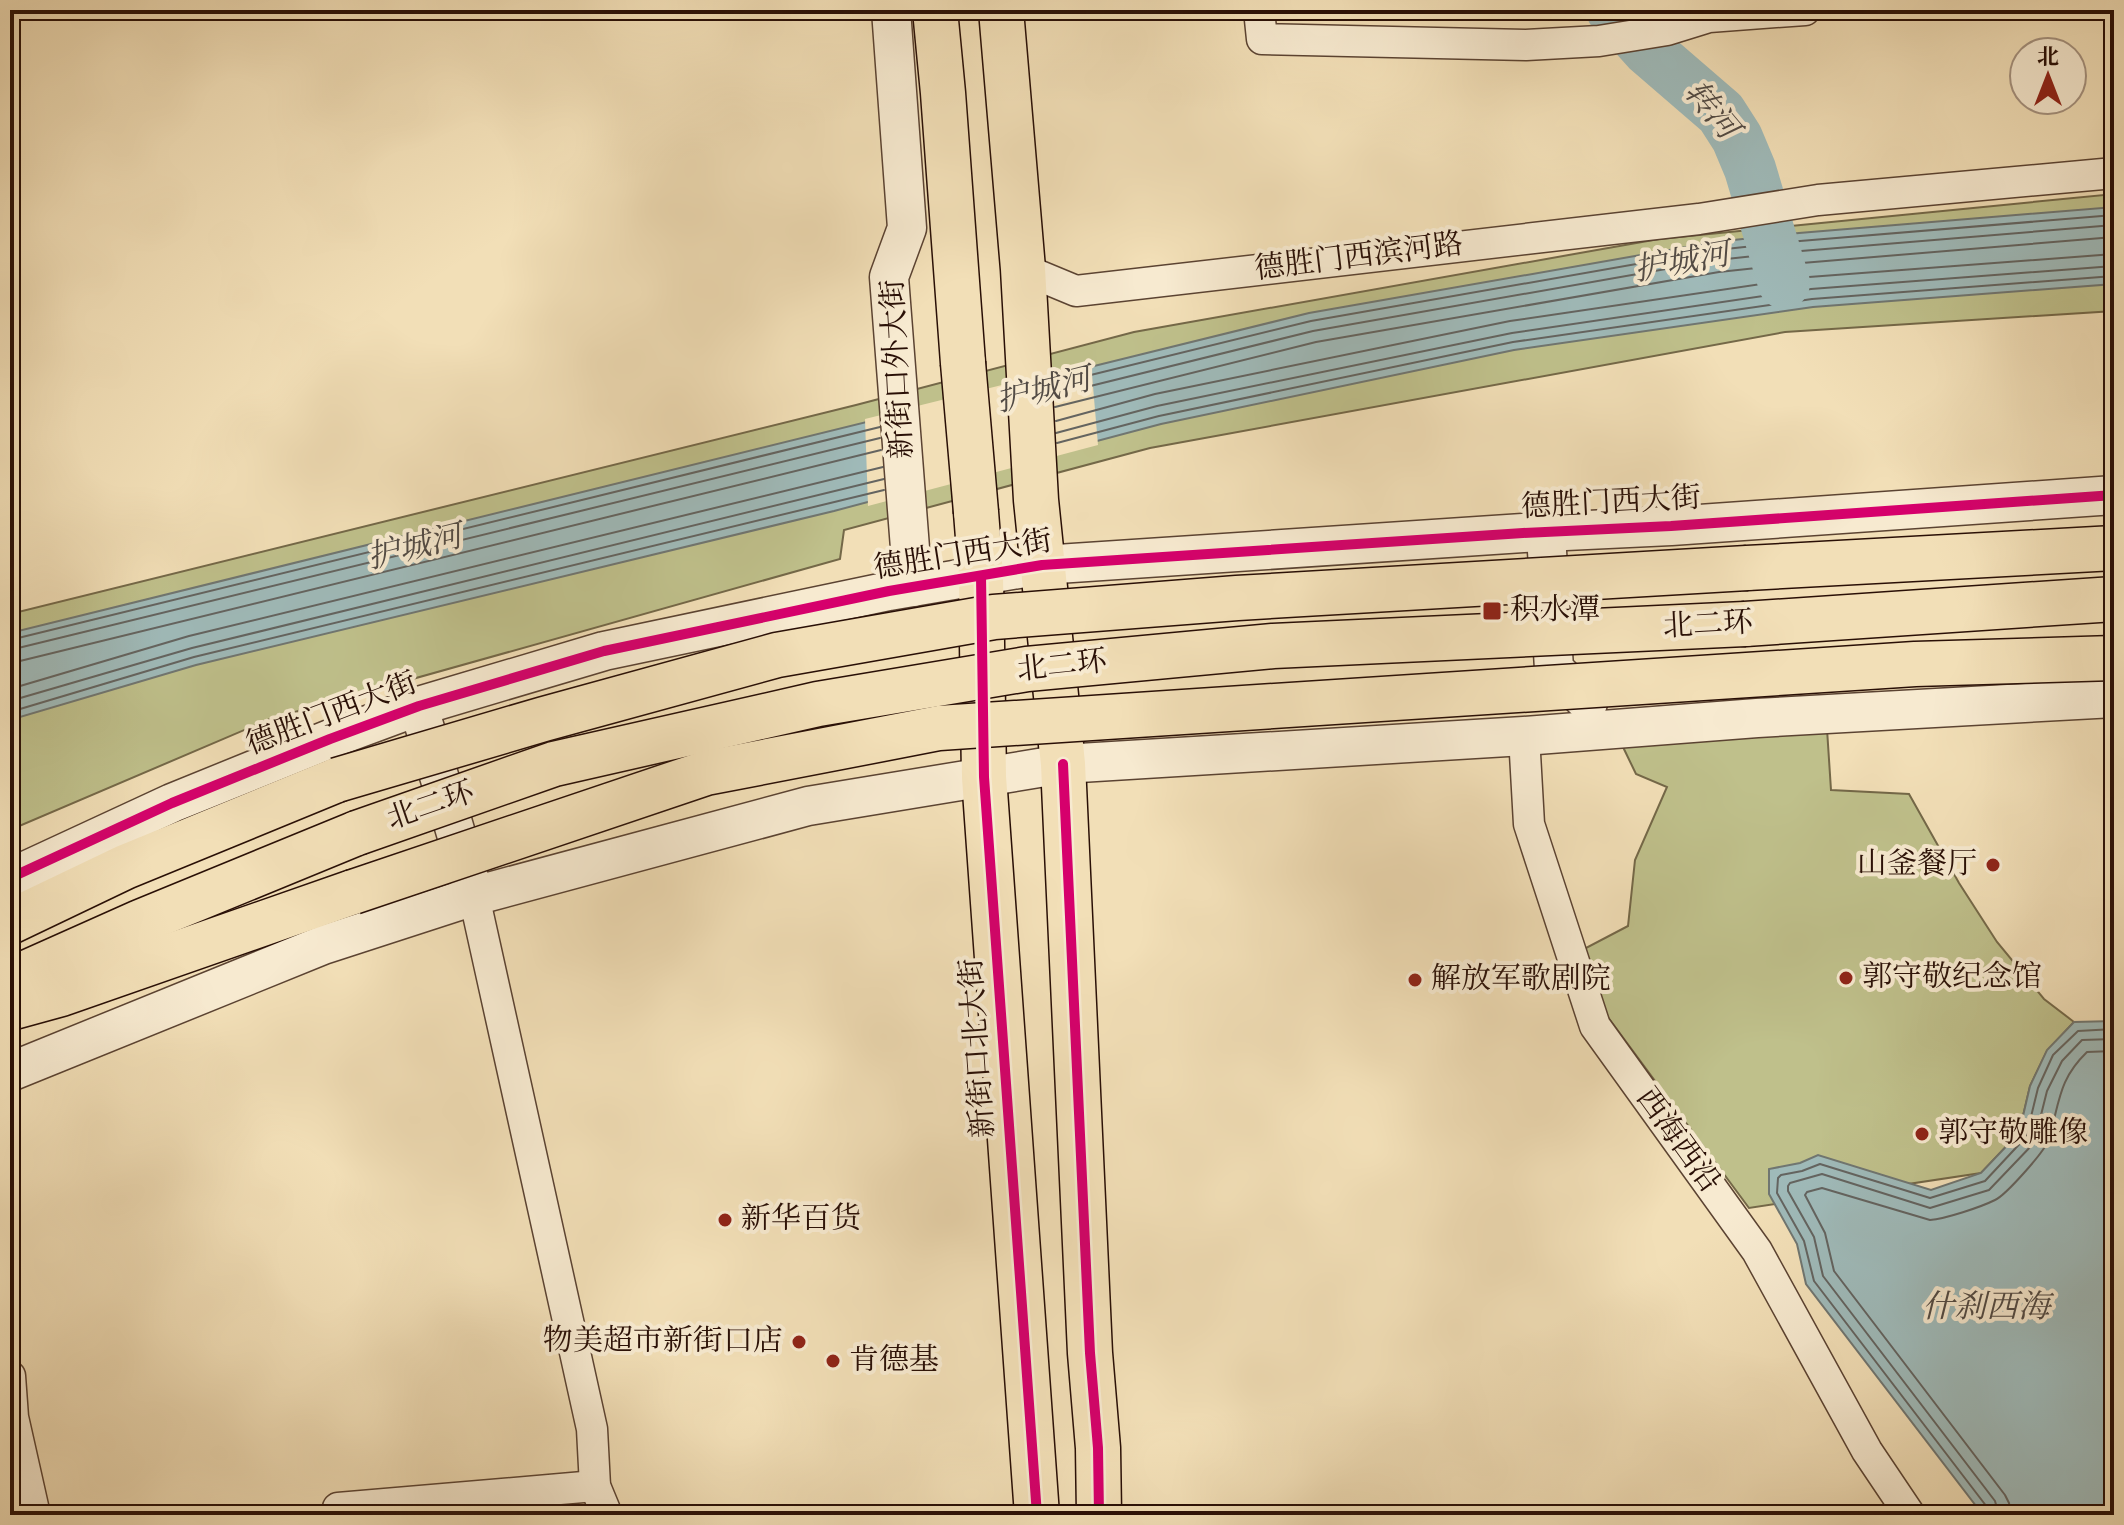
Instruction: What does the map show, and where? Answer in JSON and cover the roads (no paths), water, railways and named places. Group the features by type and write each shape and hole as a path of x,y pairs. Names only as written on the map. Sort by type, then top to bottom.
{"main road":[{"name":"新街口外大街","path":"935,10 981,576"},
{"path":"1001,10 1023,269 1036,500 1063,764 1099,1515"},
{"name":"北二环","path":"10,922 125,867 337,780 777,655 994,617 1237,598 2114,548"},
{"name":"新街口北大街","path":"981,576 984,777 1037,1515"},
{"name":"北二环","path":"10,980 140,922 357,833 554,764 818,704 1027,669 1273,646 1745,624 2114,599"},
{"path":"10,1008 61,994 706,773 939,728 1915,664 2114,658"}],"street":[{"name":"新街口外大街","path":"891,10 907,228 889,277 913,587"},
{"name":"新街口外大街","path":"903,10 943,93"},
{"path":"1259,10 1262,39 1526,45 1599,41 1667,30 1709,17 1805,10"},
{"name":"德胜门西滨河路","path":"1023,269 1076,291 1699,219 1818,200 2114,173"},
{"name":"德胜门西大街","path":"10,878 172,803 419,706 604,651 913,587 1042,565 2114,495"},
{"path":"1546,532 1554,669 1613,729"},
{"path":"1063,764 1230,690 1905,645 2114,641"},
{"path":"10,1072 323,945 474,896 808,806 1063,764 1524,736 1773,717 2114,698"},
{"path":"419,706 474,896 592,1429 595,1486 607,1515"},
{"name":"西海西沿","path":"1524,736 1529,824 1595,1026 1757,1251 1867,1451 1910,1515"},
{"path":"10,1376 13,1417 35,1515"},
{"path":"338,1515 338,1508 595,1486"}],"water":[{"name":"护城河","path":"2114,207 2114,284 1813,307 1514,350 1161,424 834,511 196,665 10,720 10,633 1309,313 1715,242"},
{"name":"什刹西海","path":"2114,1021 2114,1515 1983,1515 1806,1284 1797,1244 1769,1194 1769,1169 1800,1163 1818,1155 1931,1190 1981,1173 2019,1133 2030,1086 2047,1050 2074,1022"}],"waterway":[{"name":"转河","path":"1612,10 1648,50 1721,113 1737,138 1750,169 1784,283"}],"place":[{"name":"积水潭","path":"1492,611"},
{"name":"山釜餐厅","path":"1993,865"},
{"name":"郭守敬纪念馆","path":"1846,978"},
{"name":"解放军歌剧院","path":"1415,980"},
{"name":"郭守敬雕像","path":"1922,1134"},
{"name":"新华百货","path":"725,1220"},
{"name":"物美超市新街口店","path":"799,1342"},
{"name":"肯德基","path":"833,1361"}]}
